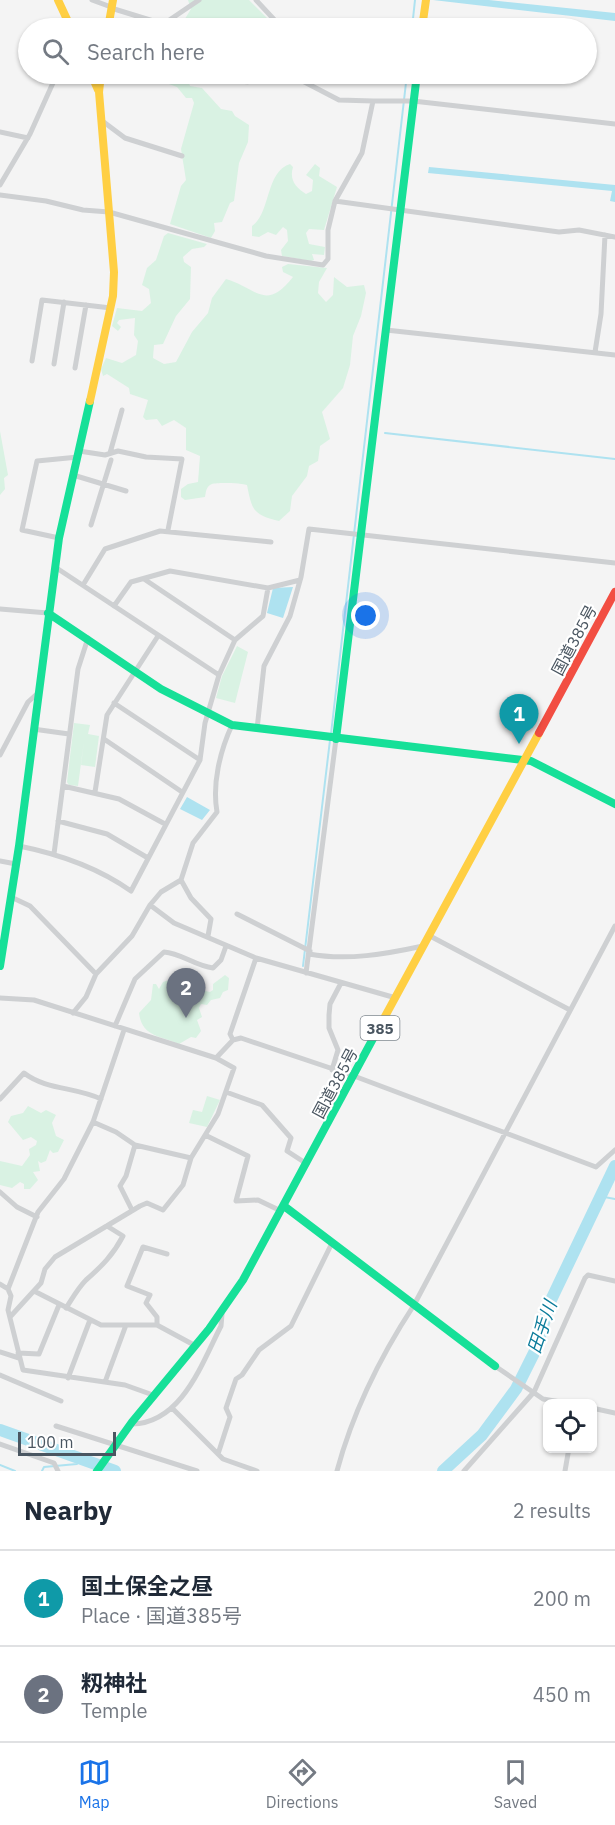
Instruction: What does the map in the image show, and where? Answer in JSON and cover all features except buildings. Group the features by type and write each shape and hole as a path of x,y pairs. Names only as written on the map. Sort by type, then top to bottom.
{"main road":[{"path":"58,0 66,18"},
{"path":"423,18 426,0"},
{"path":"95,84 99,92"},
{"path":"0,966 19,846 59,538 111,308 114,272 100,120 100,84"},
{"path":"336,739 416,84"},
{"name":"国道385号","path":"97,1471 129,1424 221,1312 243,1280 615,592"},
{"path":"48,613 207,716 257,729 524,761 544,767 615,804"},
{"path":"282,1208 495,1366"}],"street":[{"path":"92,0 150,18"},
{"path":"172,18 199,0"},
{"path":"256,0 273,18"},
{"path":"0,185 28,138 52,84"},
{"path":"308,84 339,100 413,101 615,124"},
{"path":"0,195 46,201 83,210 109,212 266,256 323,265 328,259 328,230 335,201 362,153 373,101"},
{"path":"100,120 125,138 182,156"},
{"path":"0,132 28,138"},
{"path":"335,201 559,232 579,230 615,237"},
{"path":"595,352 601,314 605,235"},
{"path":"32,361 42,300 111,308"},
{"path":"54,364 64,303"},
{"path":"75,368 86,305"},
{"path":"386,330 615,355"},
{"path":"110,453 122,410"},
{"path":"59,538 22,530 37,461 78,454 105,455 118,451 146,457 182,459 168,530"},
{"path":"91,525 111,460"},
{"path":"74,475 126,491"},
{"path":"257,729 264,666 290,616 300,580 309,528 615,563"},
{"path":"83,585 105,549 168,530 270,542"},
{"path":"55,567 219,675"},
{"path":"114,606 131,582 170,571 268,588 300,580"},
{"path":"144,579 235,640"},
{"path":"19,846 54,854 105,874 131,891 200,760 207,716 219,675 235,640 263,616 268,588"},
{"path":"0,609 48,613"},
{"path":"95,792 105,722 114,703 158,636"},
{"path":"54,854 78,669 87,638"},
{"path":"0,755 28,702 38,693"},
{"path":"114,703 200,760"},
{"path":"74,1013 86,997 96,974 132,936 150,905 161,892 181,880 193,843 217,812 214,794 222,752 232,724"},
{"path":"33,729 69,734"},
{"path":"104,739 182,792"},
{"path":"306,973 336,739"},
{"path":"63,786 95,792 129,804 165,824"},
{"path":"58,821 106,834 148,858"},
{"path":"0,861 16,864"},
{"path":"181,880 191,898 212,919 208,936"},
{"path":"11,897 30,906 96,974"},
{"path":"150,905 174,923 256,958 396,998"},
{"path":"237,914 310,952 334,958 390,953 424,946"},
{"path":"337,1471 351,1426 385,1349 414,1305 615,926"},
{"path":"430,936 570,1010"},
{"path":"115,1026 135,979 164,952 185,958 199,966 213,968 221,960 226,946"},
{"path":"233,1040 230,1034 256,958"},
{"path":"332,1070 338,1050 329,1028 330,1004 342,983"},
{"path":"0,998 34,1000 216,1058 234,1068 218,1114 191,1158 183,1185 163,1210 147,1203 50,1260 41,1283 9,1314"},
{"path":"8,1289 44,1202 57,1190 64,1179 93,1122 124,1030"},
{"path":"216,1058 233,1040 241,1038 354,1076 596,1167 615,1150"},
{"path":"0,1099 24,1073 46,1085 89,1094 101,1099"},
{"path":"226,1092 267,1110 291,1138 287,1151 289,1155 307,1164"},
{"path":"93,1122 116,1132 135,1145 191,1158"},
{"path":"206,1134 248,1156 236,1201 258,1200 282,1208"},
{"path":"132,1210 120,1186 126,1176 135,1145"},
{"path":"0,1192 17,1207 37,1216"},
{"path":"66,1308 85,1281 100,1271 115,1252 123,1236 107,1226"},
{"path":"218,1454 230,1417 226,1408 236,1379 242,1376 259,1350 291,1326 332,1243"},
{"path":"158,1325 157,1317 146,1304 150,1295 128,1286 143,1247 167,1254"},
{"path":"464,1471 534,1392 585,1278 588,1275 615,1281"},
{"path":"0,1284 8,1289 12,1300 9,1314 23,1370 18,1382"},
{"path":"34,1291 100,1325 158,1325 194,1345"},
{"path":"0,1352 18,1355 39,1354 58,1305"},
{"path":"129,1424 145,1422 172,1408 180,1400 221,1326 221,1312"},
{"path":"68,1378 90,1320"},
{"path":"105,1382 126,1324"},
{"path":"495,1366 543,1399"},
{"path":"23,1370 105,1382 153,1395"},
{"path":"0,1375 61,1401"},
{"path":"172,1408 228,1462 256,1471"},
{"path":"597,1409 615,1413"},
{"path":"56,1426 197,1471"},
{"path":"0,1444 54,1463 58,1471"},
{"path":"565,1471 568,1453"}],"green space":[{"path":"188,0 249,0 267,18 185,18 191,9"},
{"path":"169,84 189,84 202,88 221,109 232,111 235,116 249,125 248,142 239,163 234,201 230,203 222,222 214,223 215,231 211,238 170,224 181,186 186,180 181,149 194,103 192,98 186,98 177,87"},
{"path":"290,164 293,167 294,183 306,194 312,191 313,180 306,175 315,164 320,168 319,176 337,187 324,230 309,229 306,233 309,244 325,247 324,255 312,254 314,260 311,261 282,256 281,250 288,241 287,230 283,227 276,235 268,232 259,237 252,236 252,226 262,212 276,175"},
{"path":"168,233 207,244 204,247 192,249 183,257 184,262 191,267 190,299 176,316 163,344 154,345 153,358 164,364 176,362 192,332 208,313 212,298 226,279 253,292 268,295 283,288 293,277 283,272 282,267 288,264 327,268 319,282 318,293 326,302 333,295 334,277 347,287 364,285 366,293 361,316 353,336 350,365 343,388 322,412 330,439 320,446 318,461 309,466 307,476 292,496 290,511 279,521 259,514 255,510 245,484 215,483 207,488 205,497 185,500 181,497 181,489 188,484 198,482 200,456 186,450 186,428 174,420 162,426 157,419 146,420 143,417 148,400 130,394 129,388 107,374 103,376 101,369 106,358 122,363 136,355 138,341 134,335 135,318 119,320 117,323 121,327 118,331 112,326 117,308 142,311 151,303 149,289 142,285 147,268 156,260 164,236"},
{"path":"0,431 8,475 4,478 5,489 0,495"},
{"path":"237,646 248,652 235,703 216,698 222,676"},
{"path":"74,723 90,725 88,734 99,736 95,767 81,765 84,741 78,786 69,785 67,782"},
{"path":"225,975 229,978 228,990 223,992 220,998 211,1000 207,1005 201,1004 199,1008 202,1017 197,1020 201,1031 196,1038 191,1037 179,1044 153,1034 144,1027 139,1013 151,1000 153,984 156,984 159,989 163,982 169,980 176,985 210,992 213,990 213,984"},
{"path":"207,1096 220,1100 207,1127 189,1123 193,1110 202,1112"},
{"path":"28,1106 41,1113 46,1110 56,1115 52,1123 56,1136 64,1140 58,1152 53,1153 50,1150 46,1161 41,1163 38,1161 40,1171 33,1172 38,1180 30,1189 24,1189 24,1184 20,1182 12,1188 0,1185 0,1161 22,1166 30,1155 29,1149 36,1145 37,1141 31,1137 23,1140 8,1122 11,1116 23,1113"}],"water":[{"path":"433,0 489,0 615,13 615,21"},
{"path":"429,167 615,185 615,202 610,201 612,191 428,173"},
{"path":"293,587 283,618 267,613 273,588"},
{"path":"187,797 210,810 202,820 180,809"}],"waterway":[{"path":"413,18 415,0"},
{"path":"331,734 406,84"},
{"path":"385,433 615,459"},
{"path":"303,966 330,740"},
{"name":"田手川","path":"443,1471 482,1435 516,1389 536,1349 551,1300 615,1166"},
{"path":"599,1196 615,1199"},
{"name":"田手川","path":"0,1430 115,1471"},
{"path":"42,1471 44,1467 77,1464 81,1459"},
{"path":"0,1465 15,1471"}],"traffic: fast":[{"path":"336,739 416,84"},
{"path":"0,966 19,846 59,538 90,401"},
{"path":"48,613 161,689 232,725 531,761 615,804"},
{"path":"97,1471 132,1422 209,1329 243,1280 376,1033"},
{"path":"284,1206 495,1366"}],"traffic: slow":[{"path":"58,0 66,18"},
{"path":"110,18 113,0"},
{"path":"423,18 426,0"},
{"path":"95,84 98,90"},
{"path":"90,401 113,296 114,272 100,84"},
{"path":"376,1033 539,733"}],"traffic: jam":[{"path":"539,733 615,592"}],"place":[{"name":"国土保全之昼","path":"519,744"},
{"name":"籾神社","path":"186,1018"}]}
